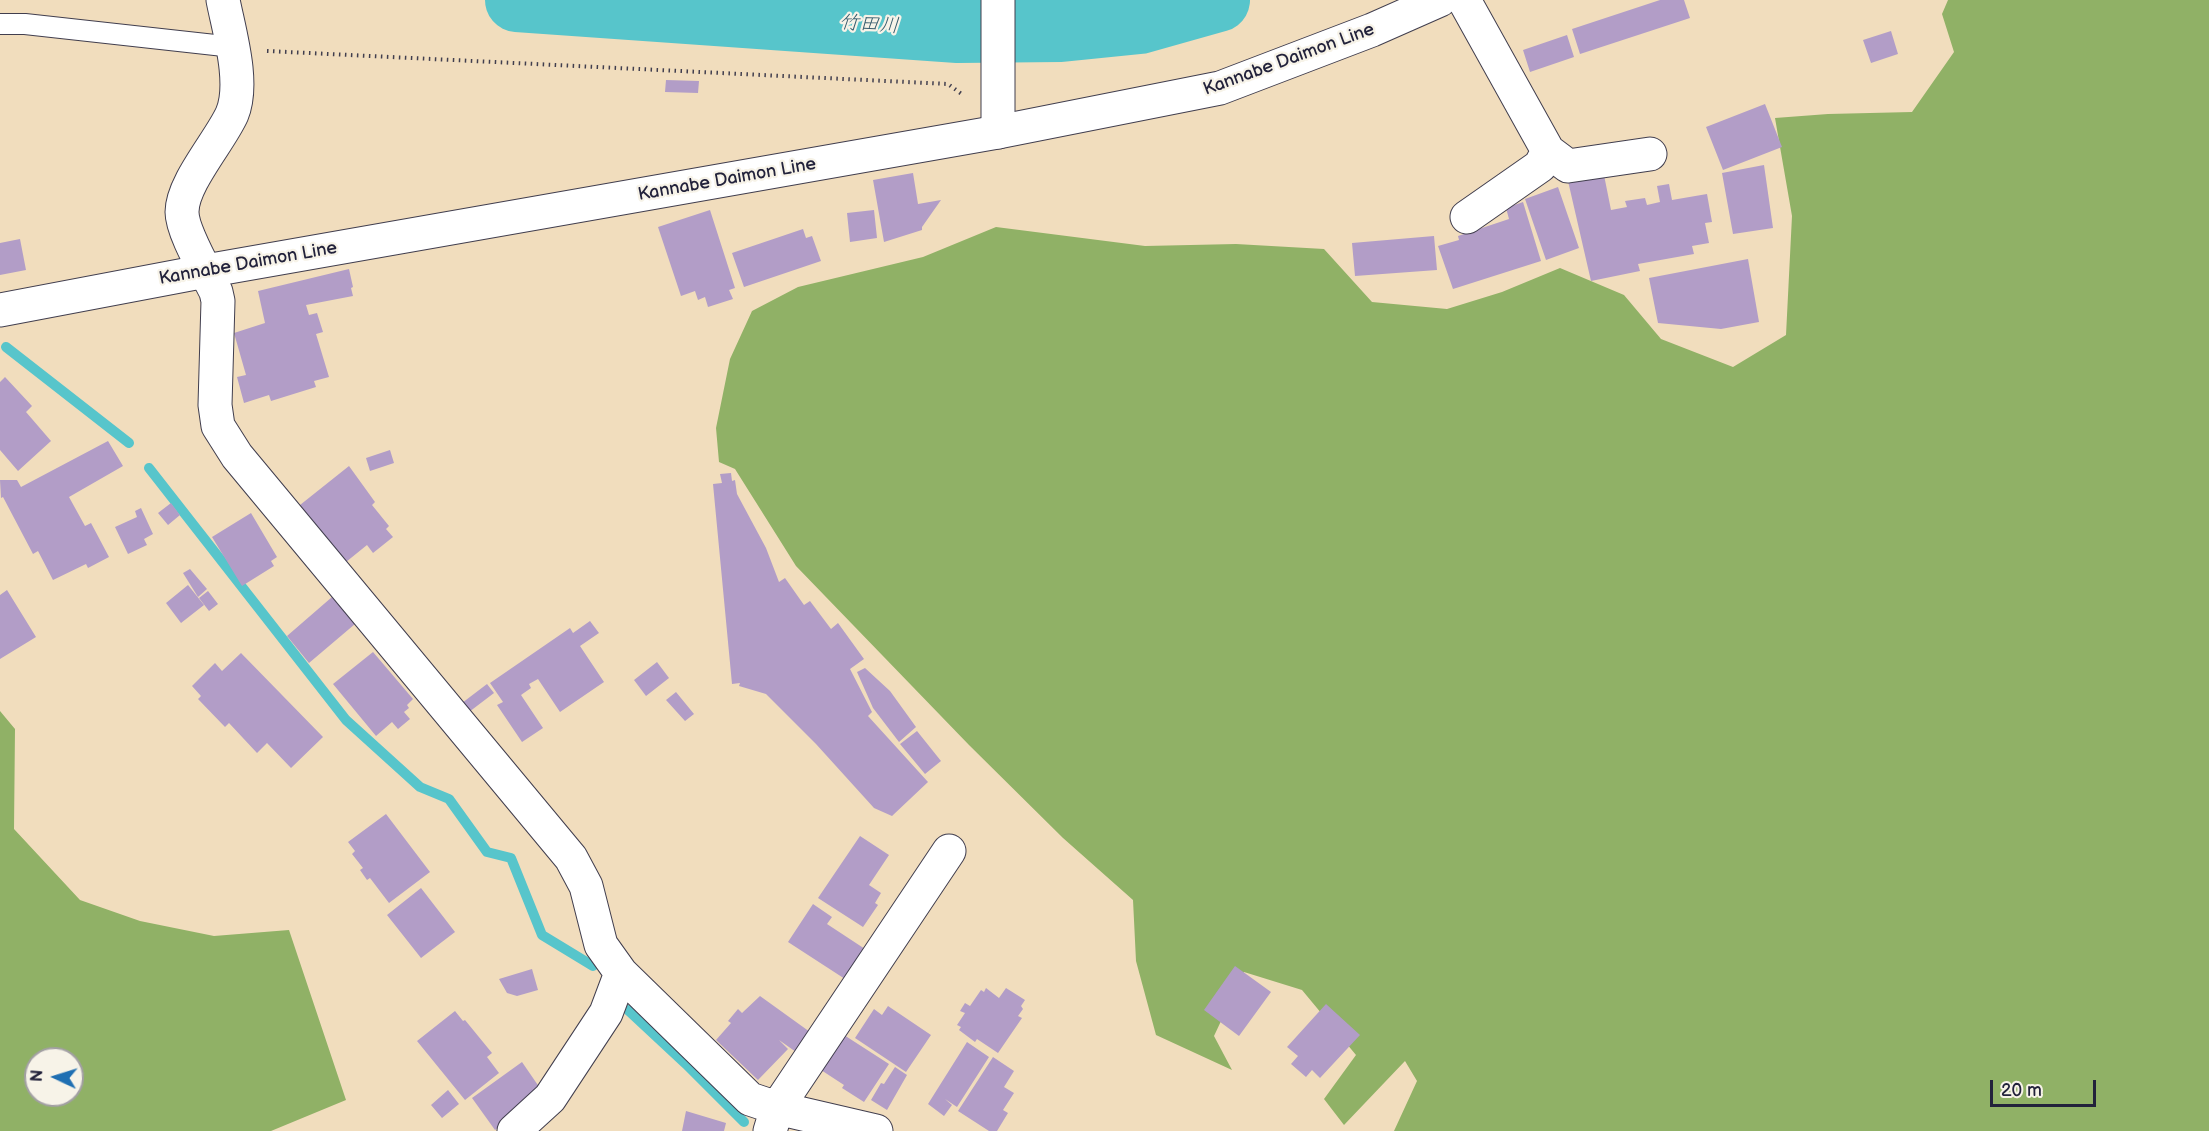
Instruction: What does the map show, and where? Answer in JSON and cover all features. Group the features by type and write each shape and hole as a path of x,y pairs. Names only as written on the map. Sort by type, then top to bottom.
{"street":[{"path":"223,0 232,43 236,78 233,112 185,196 182,213 188,236 218,301 215,405 218,426 237,456 571,858 586,886 602,945 621,973 774,1120 876,1131"},
{"name":"Kannabe Daimon Line","path":"0,310 206,271 998,132 1220,88 1372,30 1440,0"},
{"path":"1464,0 1548,151 1568,166 1650,154"},
{"path":"998,1 998,132"},
{"path":"1467,217 1540,166 1548,151"},
{"path":"774,1120 949,851"},
{"path":"514,1131 550,1098 606,1013 621,973"}],"lane":[{"path":"0,24 25,24 232,43"}],"path":[{"path":"232,43 263,50 948,84 974,104 998,132"}],"green space":[{"path":"1948,0 2209,0 2209,1131 1394,1131 1417,1081 1405,1061 1344,1125 1324,1099 1356,1055 1302,990 1244,972 1214,1036 1232,1070 1156,1035 1136,961 1133,900 1063,838 969,745 796,566 735,469 719,462 716,428 730,359 752,311 798,287 923,257 996,227 1145,246 1236,244 1324,249 1372,302 1447,309 1502,292 1560,268 1624,295 1661,339 1733,367 1786,335 1792,216 1775,118 1912,112 1954,52 1942,14"},
{"path":"0,711 15,729 14,829 80,900 140,921 214,936 289,930 346,1100 271,1131 0,1131"}],"building":[{"path":"1660,0 1684,0 1690,18 1580,54 1572,29"},
{"path":"1891,31 1898,54 1871,63 1863,40"},
{"path":"1567,35 1574,57 1530,72 1523,50"},
{"path":"666,80 699,81 698,93 665,92"},
{"path":"1765,104 1782,147 1723,170 1706,127"},
{"path":"1764,165 1773,228 1733,234 1722,173"},
{"path":"913,173 918,204 941,200 922,230 884,242 873,180"},
{"path":"1604,175 1611,210 1627,207 1625,201 1645,198 1647,205 1660,202 1657,186 1669,184 1672,200 1707,194 1712,222 1705,223 1709,243 1692,246 1694,254 1638,264 1640,271 1591,281 1568,181"},
{"path":"1558,187 1579,248 1546,260 1525,199"},
{"path":"1523,202 1541,261 1453,289 1438,246 1459,240 1458,236 1509,219 1506,208"},
{"path":"710,210 735,288 729,290 733,299 708,307 705,297 698,300 695,291 681,296 658,227"},
{"path":"874,210 877,238 850,242 847,213"},
{"path":"803,229 806,238 812,236 821,261 744,287 732,253"},
{"path":"1434,236 1437,270 1355,276 1352,243"},
{"path":"20,239 26,270 0,275 0,243"},
{"path":"1748,259 1759,322 1721,329 1658,323 1649,278"},
{"path":"349,269 353,296 306,305 309,315 317,313 323,332 316,334 329,377 314,381 316,387 271,401 269,395 244,403 237,377 246,375 234,333 265,323 258,291"},
{"path":"5,377 32,406 26,412 51,441 18,471 0,450 0,382"},
{"path":"108,441 123,466 69,497 85,526 91,523 109,557 88,568 86,564 53,580 38,551 33,554 3,497 1,498 0,480 17,480 21,487"},
{"path":"390,450 394,463 370,471 366,458"},
{"path":"349,466 375,502 372,505 389,526 386,529 393,537 373,553 367,545 346,562 300,505"},
{"path":"731,473 732,481 735,480 737,494 766,548 779,582 785,578 804,605 810,601 831,629 838,623 864,659 850,669 872,712 868,716 928,782 892,816 874,808 816,744 766,694 739,686 740,683 732,684 713,484 722,483 720,474"},
{"path":"171,503 180,515 168,525 158,513"},
{"path":"141,508 153,534 144,539 147,545 128,554 115,527 137,517 135,511"},
{"path":"251,513 277,557 271,561 274,566 242,586 212,537"},
{"path":"190,569 207,589 198,597 183,573"},
{"path":"188,585 204,605 181,623 166,603"},
{"path":"7,590 36,637 0,659 0,595"},
{"path":"208,591 218,604 209,611 199,598"},
{"path":"332,597 355,624 309,663 287,636"},
{"path":"590,621 599,633 580,646 604,682 560,712 538,679 529,684 531,688 521,695 543,728 522,742 497,705 503,702 490,683 570,628 573,633"},
{"path":"373,652 413,699 407,705 409,708 404,712 410,719 398,729 392,722 376,736 333,684"},
{"path":"241,653 323,737 291,768 267,743 257,753 229,723 225,727 198,699 201,696 192,686 215,663 222,671"},
{"path":"657,662 669,678 646,696 634,680"},
{"path":"865,668 890,691 916,727 899,742 873,708 857,672"},
{"path":"487,684 494,693 469,712 462,703"},
{"path":"676,692 694,714 685,721 666,700"},
{"path":"917,731 941,761 925,774 900,744"},
{"path":"386,814 430,872 389,903 370,878 367,880 360,870 363,868 352,854 355,851 348,842"},
{"path":"860,836 889,855 869,885 881,893 875,903 878,905 863,927 818,898"},
{"path":"421,888 455,932 421,958 387,915"},
{"path":"813,904 832,917 827,924 865,949 845,979 788,942"},
{"path":"1235,966 1271,992 1239,1036 1204,1010"},
{"path":"532,969 538,990 517,996 507,993 499,979"},
{"path":"986,988 999,998 1006,988 1025,1000 1018,1016 1022,1018 998,1053 977,1039 975,1042 959,1030 961,1027 957,1025 965,1013 960,1011 965,1003 970,1006 981,990 984,992"},
{"path":"760,996 810,1032 796,1052 779,1040 788,1049 758,1080 716,1040 731,1023 728,1021 738,1009 742,1013"},
{"path":"1326,1004 1360,1035 1320,1078 1312,1070 1306,1077 1291,1064 1298,1056 1287,1047"},
{"path":"888,1006 931,1035 906,1072 855,1038 874,1009 882,1015"},
{"path":"455,1011 492,1053 487,1057 499,1073 465,1100 417,1041"},
{"path":"844,1035 889,1064 864,1102 842,1088 844,1085 821,1070"},
{"path":"967,1042 989,1057 957,1107 945,1099 952,1105 944,1116 928,1104"},
{"path":"993,1057 1014,1071 1004,1087 1014,1093 1003,1110 1008,1113 997,1131 989,1131 958,1111"},
{"path":"522,1062 544,1094 495,1130 472,1098"},
{"path":"895,1067 907,1075 887,1110 871,1100 881,1083 884,1084"},
{"path":"448,1090 459,1104 442,1118 431,1105"},
{"path":"686,1111 726,1123 724,1131 682,1131"}],"waterway":[{"name":"竹田川","path":"517,0 958,31 1061,30 1140,22 1218,0"},
{"path":"6,347 129,443"},
{"path":"149,468 346,720 420,787 449,799 487,852 511,858 542,935 593,966"},
{"path":"628,1010 744,1122"}]}
